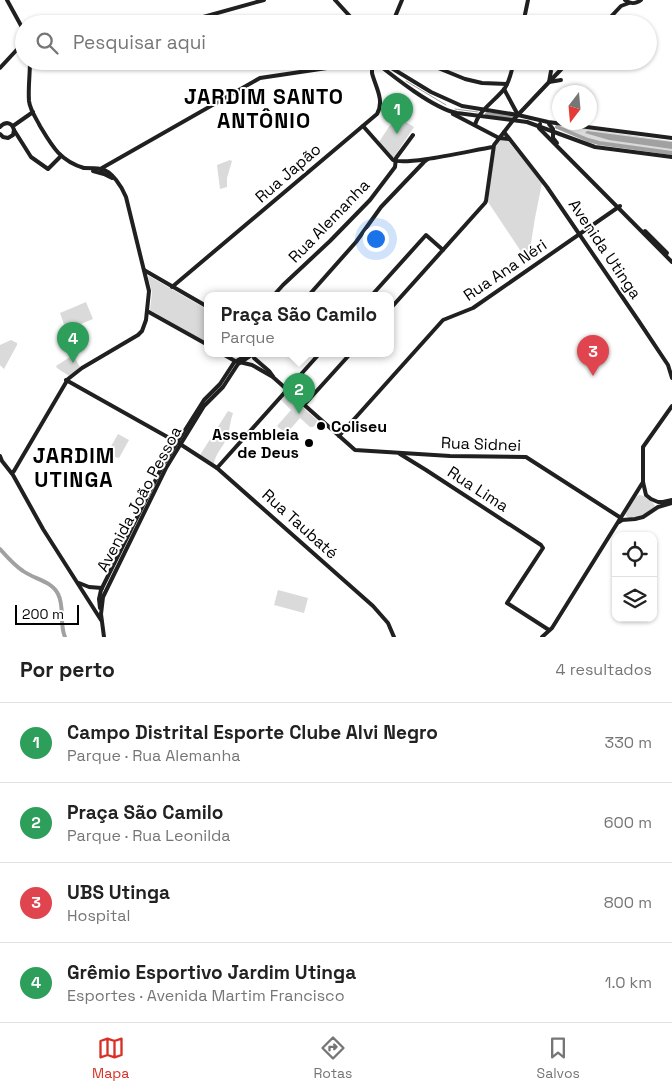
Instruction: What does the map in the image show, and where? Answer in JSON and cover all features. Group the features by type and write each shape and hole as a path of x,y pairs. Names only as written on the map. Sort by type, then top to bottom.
{"main road":[{"path":"7,0 15,15"},
{"path":"210,15 264,0"},
{"path":"334,0 348,15"},
{"path":"396,15 402,0"},
{"path":"525,15 528,0"},
{"path":"612,15 624,0 630,3"},
{"path":"621,6 637,3 641,0"},
{"path":"0,68 15,52"},
{"path":"12,473 66,380 142,331 149,293 148,276 144,270 123,190 107,172 84,168 70,163 50,143 33,112 29,100 31,70"},
{"path":"101,171 140,146 254,81 263,77 315,70"},
{"name":"Rua Japão","path":"172,287 377,114 381,105 372,70"},
{"path":"387,70 442,108 499,138 509,139"},
{"path":"393,70 448,101 462,106 518,115 545,122 672,138"},
{"path":"443,70 465,79 505,86"},
{"path":"475,125 484,110 505,86 512,70"},
{"path":"394,305 485,203 493,148 518,115 561,70"},
{"path":"550,82 552,71"},
{"path":"402,82 406,77"},
{"path":"550,82 561,80"},
{"path":"505,86 518,115"},
{"path":"442,108 446,107 448,101"},
{"path":"448,111 532,123 595,147 672,158"},
{"path":"0,134 4,138 12,136 14,128 33,112"},
{"path":"0,118 14,128 31,157 48,169 61,156"},
{"path":"539,125 545,122"},
{"path":"545,122 552,127 554,141 672,260"},
{"path":"0,127 5,123"},
{"path":"539,125 543,133 619,207"},
{"path":"363,126 395,162 428,159 493,148"},
{"name":"Avenida Utinga","path":"504,132 548,187 668,365 672,378"},
{"path":"543,133 549,135 553,132"},
{"path":"148,135 148,138 151,140"},
{"name":"Rua Alemanha","path":"277,292 370,200 395,167 397,157 413,135"},
{"path":"312,292 356,242 381,208 428,159"},
{"path":"412,161 418,162 420,166"},
{"name":"Rua Ana Néri","path":"339,436 443,321 473,308 619,207"},
{"path":"375,292 426,235 443,250"},
{"path":"148,276 172,287 204,306"},
{"path":"147,311 204,343"},
{"path":"228,357 235,361 253,365 269,374 339,436"},
{"path":"235,361 243,357"},
{"name":"Avenida João Pessoa","path":"102,588 178,443 204,406 223,387 236,366 249,357"},
{"path":"254,357 269,374"},
{"path":"217,468 316,357"},
{"path":"304,405 347,357"},
{"path":"253,365 257,360"},
{"name":"Avenida João Pessoa","path":"104,637 99,596 102,588 160,471 204,400 220,384 235,361"},
{"name":"Rua Taubaté","path":"66,380 178,443 217,468 373,606 388,623 394,637"},
{"path":"646,495 643,482 642,447 672,406"},
{"path":"661,422 672,410"},
{"name":"Rua Sidnei","path":"339,436 353,449 397,453 405,456 527,457 620,520"},
{"path":"0,456 102,622"},
{"name":"Rua Lima","path":"405,456 540,543 543,548 507,603 549,630"},
{"path":"542,637 552,628 643,482"},
{"path":"636,494 646,495 655,501 672,501"},
{"path":"655,501 656,508"},
{"path":"620,520 643,517 656,508 672,501"},
{"path":"624,512 625,516 630,519"},
{"path":"77,582 89,587 84,592"},
{"name":"Avenida João Pessoa","path":"89,587 102,588"},
{"path":"93,607 100,606"}],"shaded area":[{"path":"396,116 414,127 393,158 379,142"},
{"path":"569,130 594,130 672,141 672,152 597,141"},
{"path":"587,131 672,142 672,149 609,140 585,133"},
{"path":"501,139 508,141 542,183 528,262 488,202 494,149"},
{"path":"232,161 227,178 227,187 220,189 217,165"},
{"path":"148,277 204,308 204,341 150,310 152,292"},
{"path":"86,302 93,319 66,330 60,313"},
{"path":"11,340 17,343 17,345 4,369 0,365 0,345"},
{"path":"73,355 80,367 69,376 56,366"},
{"path":"286,393 317,420 313,427 310,427 300,418 286,434 277,426 291,410 280,399"},
{"path":"228,411 233,413 228,435 214,464 200,455"},
{"path":"118,434 129,440 119,458 108,455"},
{"path":"639,495 644,496 655,506 646,513 629,518 626,516 626,513"},
{"path":"278,590 308,598 304,613 274,605"}],"waterway":[{"path":"406,81 446,105"},
{"path":"455,109 478,112"},
{"path":"487,114 513,117"},
{"path":"564,130 599,143 672,153"},
{"path":"0,549 20,569 52,586 58,594 65,637"}],"place":[{"name":"Campo Distrital Esporte Clube Alvi Negro","path":"397,134"},
{"name":"Grêmio Esportivo Jardim Utinga","path":"73,363"},
{"name":"UBS Utinga","path":"593,376"},
{"name":"Praça São Camilo","path":"299,414"},
{"name":"Coliseu","path":"321,426"},
{"name":"Assembleia de Deus","path":"309,443"}],"district":[{"name":"JARDIM SANTO ANTÔNIO","path":"264,108"},
{"name":"JARDIM UTINGA","path":"74,467"}]}
